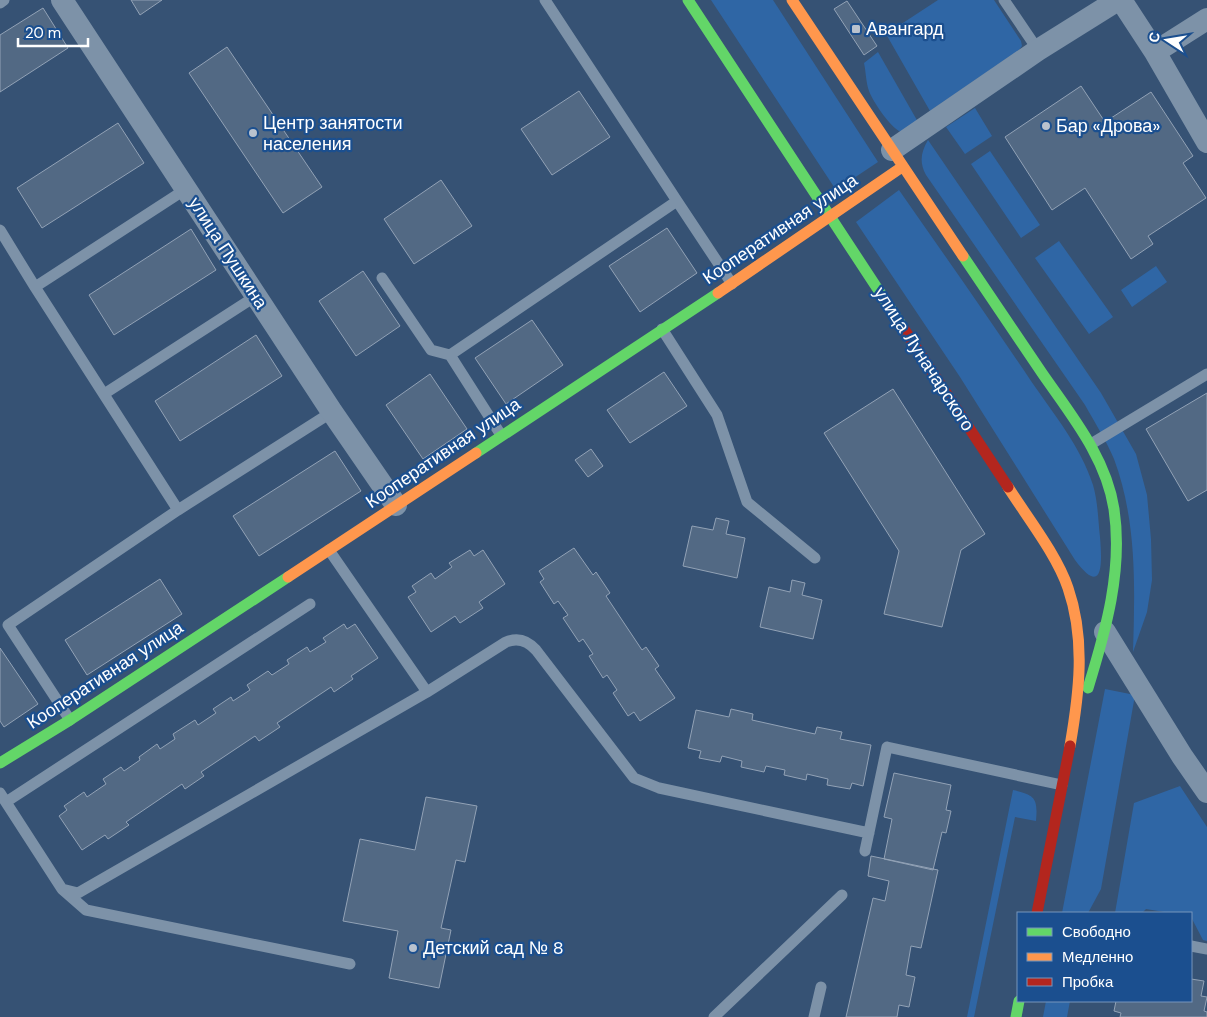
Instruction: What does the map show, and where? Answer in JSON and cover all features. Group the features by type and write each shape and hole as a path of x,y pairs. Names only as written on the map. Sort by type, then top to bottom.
{"main road":[{"name":"улица Луначарского","path":"688,0 1050,550 1068,587 1080,631 1079,680 1070,744 1037,912"},
{"name":"улица Луначарского","path":"792,0 1091,444 1108,481 1115,518 1116,569 1113,595 1104,632 1070,744"},
{"name":"Кооперативная улица","path":"0,763 70,720 732,284 830,216 897,158"},
{"path":"1016,1017 1019,1002"}],"street":[{"name":"улица Пушкина","path":"62,0 332,412 396,504"},
{"path":"897,158 1038,50 1120,0 1155,52 1207,142"},
{"path":"1155,52 1207,19"},
{"path":"1104,632 1182,756 1207,792"}],"lane":[{"path":"0,3 4,0"},
{"path":"545,0 732,284"},
{"path":"1004,0 1038,50"},
{"path":"35,287 186,189"},
{"path":"450,355 677,201"},
{"path":"0,230 178,510"},
{"path":"382,278 431,350 450,355 502,435"},
{"path":"104,394 256,296"},
{"path":"662,329 717,416 747,502 815,558"},
{"path":"1091,444 1207,374"},
{"path":"70,720 8,625 178,510 332,412"},
{"path":"329,550 427,692"},
{"path":"310,604 3,798 62,890 86,910 350,964"},
{"path":"62,890 78,893 427,692 513,639 530,643 634,778 658,788 869,834"},
{"path":"865,850 887,747 1062,785"},
{"path":"714,1017 842,895"},
{"path":"1192,946 1207,949"},
{"path":"814,1017 821,987"}],"shaded area":[{"path":"711,0 773,0 878,162 836,190"},
{"path":"938,0 994,0 1021,41 1022,46 1019,50 930,111 886,34"},
{"path":"878,52 918,122 901,132 883,114 868,88 864,63"},
{"path":"975,108 992,136 965,154 946,127"},
{"path":"928,140 1101,393 1136,454 1147,495 1152,580 1147,612 1133,652 1134,579 1131,530 1122,482 1114,459 1085,405 926,175 922,166 922,157"},
{"path":"990,151 1040,225 1021,238 971,164"},
{"path":"899,190 1057,418 1081,457 1093,485 1097,504 1101,565 1096,576 1091,576 1084,571 1075,560 960,377 856,222"},
{"path":"1059,241 1113,317 1089,334 1035,258"},
{"path":"1156,266 1167,282 1132,307 1121,290"},
{"path":"1105,689 1135,695 1101,889 1089,912 1062,912"},
{"path":"1180,786 1207,827 1207,941 1203,940 1192,919 1192,912 1164,912 1146,909 1143,912 1115,912 1134,803"},
{"path":"1013,790 1034,799 1036,821 1015,817 974,1017 967,1017"},
{"path":"1046,1002 1070,1002 1067,1017 1043,1017"}],"building":[{"path":"131,0 162,0 140,15"},
{"path":"847,1 877,46 864,55 834,9"},
{"path":"43,8 68,48 0,92 0,35"},
{"path":"227,47 322,187 283,213 189,73"},
{"path":"1081,86 1105,122 1151,92 1193,156 1183,163 1206,198 1148,236 1153,244 1131,259 1085,188 1052,210 1005,137"},
{"path":"579,91 610,137 552,175 521,129"},
{"path":"118,123 144,163 42,228 17,188"},
{"path":"441,180 472,226 414,264 384,219"},
{"path":"667,228 697,273 640,312 609,266"},
{"path":"191,229 216,270 114,335 89,295"},
{"path":"363,271 400,326 356,356 319,301"},
{"path":"532,320 563,365 506,404 475,358"},
{"path":"256,335 282,376 180,441 155,401"},
{"path":"664,372 687,406 630,443 607,410"},
{"path":"430,374 467,429 423,459 386,405"},
{"path":"893,389 985,534 961,550 942,627 884,614 899,551 824,433"},
{"path":"1207,393 1207,490 1188,501 1146,429"},
{"path":"591,449 603,466 588,477 575,460"},
{"path":"335,451 361,491 259,556 233,516"},
{"path":"716,518 729,521 726,534 745,538 737,578 683,566 692,526 713,530"},
{"path":"574,548 593,575 596,572 610,593 606,596 642,650 646,647 659,666 655,669 675,698 640,721 634,712 628,716 613,693 617,690 607,675 603,678 589,656 593,654 583,639 579,642 563,618 568,615 558,601 554,604 540,582 544,579 539,571"},
{"path":"470,550 474,556 483,550 505,584 479,602 483,608 460,623 455,616 431,632 408,597 416,592 412,586 431,573 435,579 452,567 449,563"},
{"path":"160,579 182,614 87,675 65,640"},
{"path":"792,580 805,583 802,595 822,600 813,639 760,627 769,587 790,592"},
{"path":"344,624 347,629 355,624 378,658 351,676 353,679 334,692 331,687 277,723 280,727 259,741 255,736 201,772 204,776 185,789 182,784 126,822 129,825 108,839 105,835 82,850 59,816 67,810 64,806 84,792 87,797 106,784 103,779 121,767 124,771 140,760 139,757 157,744 160,749 175,739 173,734 195,720 198,725 216,713 213,709 231,697 233,701 250,690 247,685 268,671 272,675 289,664 287,660 307,647 310,652 326,642 323,638"},
{"path":"0,648 38,704 4,727 0,721"},
{"path":"731,709 753,714 752,720 815,734 817,727 842,732 840,739 871,745 863,786 852,783 850,789 827,785 828,779 807,774 806,780 784,775 785,770 766,766 764,772 741,767 742,761 722,756 720,762 699,758 701,751 688,748 696,710 729,717"},
{"path":"894,773 951,785 946,810 951,811 946,833 942,832 933,870 884,859 892,819 884,817"},
{"path":"426,797 477,806 465,862 456,860 441,928 451,930 439,988 389,978 398,931 343,921 360,839 415,850"},
{"path":"871,856 938,870 921,948 911,946 906,975 915,977 909,1007 899,1005 897,1017 846,1017 873,898 885,901 889,881 868,876"},
{"path":"1192,979 1204,981 1201,996 1207,997 1204,1011 1207,1012 1207,1017 1120,1017 1121,1013 1114,1011 1116,1002 1192,1002"}],"traffic: fast":[{"path":"688,0 902,326"},
{"path":"963,256 1086,437 1110,490 1116,532 1114,577 1107,622 1088,688"},
{"path":"476,453 718,293"},
{"path":"0,763 70,720 288,577"},
{"path":"1016,1017 1019,1002"}],"traffic: slow":[{"path":"792,0 963,256"},
{"path":"718,293 902,167"},
{"path":"288,577 476,453"},
{"path":"1008,487 1057,563 1074,608 1079,647 1079,667 1076,707 1070,746"}],"traffic: jam":[{"path":"902,326 1008,487"},
{"path":"1037,912 1070,746"}],"place":[{"name":"Авангард","path":"856,29"},
{"name":"Бар «Дрова»","path":"1046,126"},
{"name":"Центр занятости населения","path":"253,133"},
{"name":"Детский сад № 8","path":"413,948"}]}
